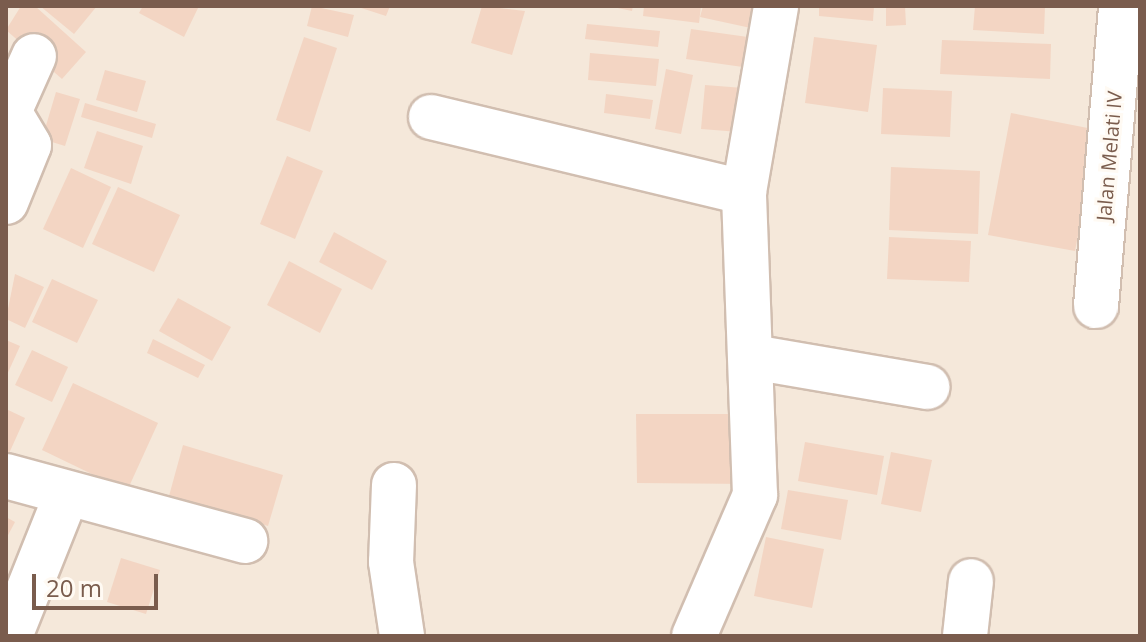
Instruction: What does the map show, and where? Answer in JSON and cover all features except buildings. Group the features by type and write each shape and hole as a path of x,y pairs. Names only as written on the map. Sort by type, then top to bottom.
{"street":[{"path":"694,636 717,571 755,495 744,192 776,6"},
{"name":"Jalan Melati IV","path":"1096,306 1121,6"},
{"path":"6,202 29,145 9,112 34,56"},
{"path":"431,117 744,192"},
{"path":"752,357 927,387"},
{"path":"6,476 57,494 245,541"},
{"path":"394,485 391,562 402,636"},
{"path":"10,636 62,506 57,494"},
{"path":"965,636 971,581"}],"shaded area":[{"path":"6,6 1140,6 1140,636 6,636"}]}
